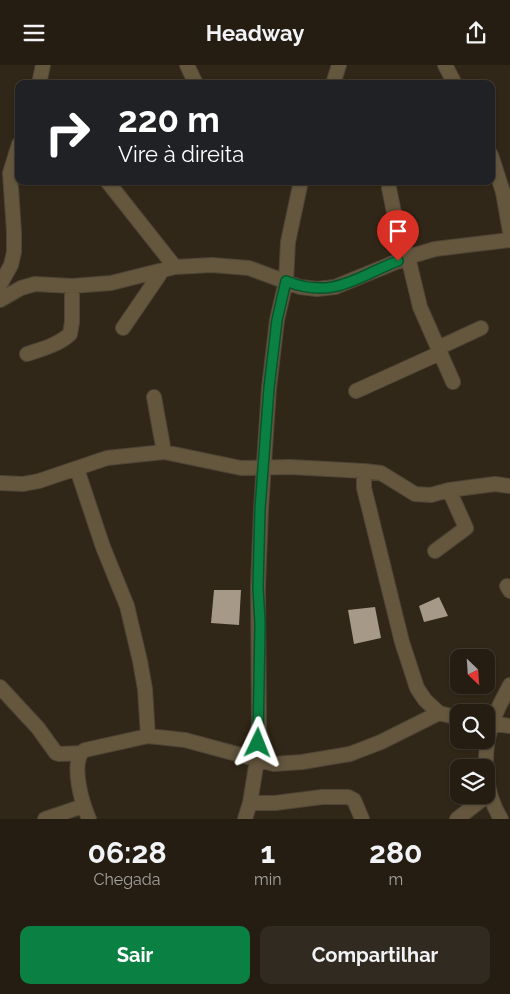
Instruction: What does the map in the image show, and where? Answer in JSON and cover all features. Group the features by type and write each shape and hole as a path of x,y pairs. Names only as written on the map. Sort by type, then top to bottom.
{"street":[{"path":"41,80 43,65"},
{"path":"187,65 194,80"},
{"path":"334,80 339,65"},
{"path":"445,65 453,80"},
{"path":"0,285 11,265 14,251 10,173 15,157"},
{"path":"495,167 503,192 510,232"},
{"path":"109,185 168,269"},
{"path":"246,819 257,760 259,725 258,587 260,509 269,388 277,320 286,281 288,242 300,185"},
{"path":"389,188 398,232 408,257 420,307 453,382"},
{"path":"0,300 21,288 35,284 72,286 111,283 168,269 212,265 249,268 300,287 317,289 336,287 408,257 435,249 510,241"},
{"path":"123,328 168,269"},
{"path":"26,354 48,348 70,334 72,286"},
{"path":"356,391 481,328"},
{"path":"154,397 164,452"},
{"path":"0,483 23,484 77,469 106,458 164,452 241,468 290,467 381,473 415,495 432,495 449,490 495,484 510,486"},
{"path":"77,469 103,547 127,606 142,671 148,736"},
{"path":"364,471 364,488 402,642 417,688 425,700 439,713 450,715"},
{"path":"435,551 466,528 449,490"},
{"path":"495,716 510,685"},
{"path":"0,687 38,728 56,753 81,753"},
{"path":"45,819 86,813 78,783 78,757 85,750 148,736 185,740 274,764 302,762 350,753 381,742 439,713"},
{"path":"495,727 510,726"},
{"path":"250,803 275,803 322,797 348,797 354,800 362,819"},
{"path":"457,819 477,804"},
{"path":"494,804 501,819"}],"building":[{"path":"214,590 241,590 239,625 211,623"},
{"path":"439,597 448,616 424,622 419,606"},
{"path":"375,607 381,638 354,644 348,610"}],"route":[{"path":"258,743 260,509 269,388 277,320 286,281 300,287 317,289 336,287 398,261"}]}
